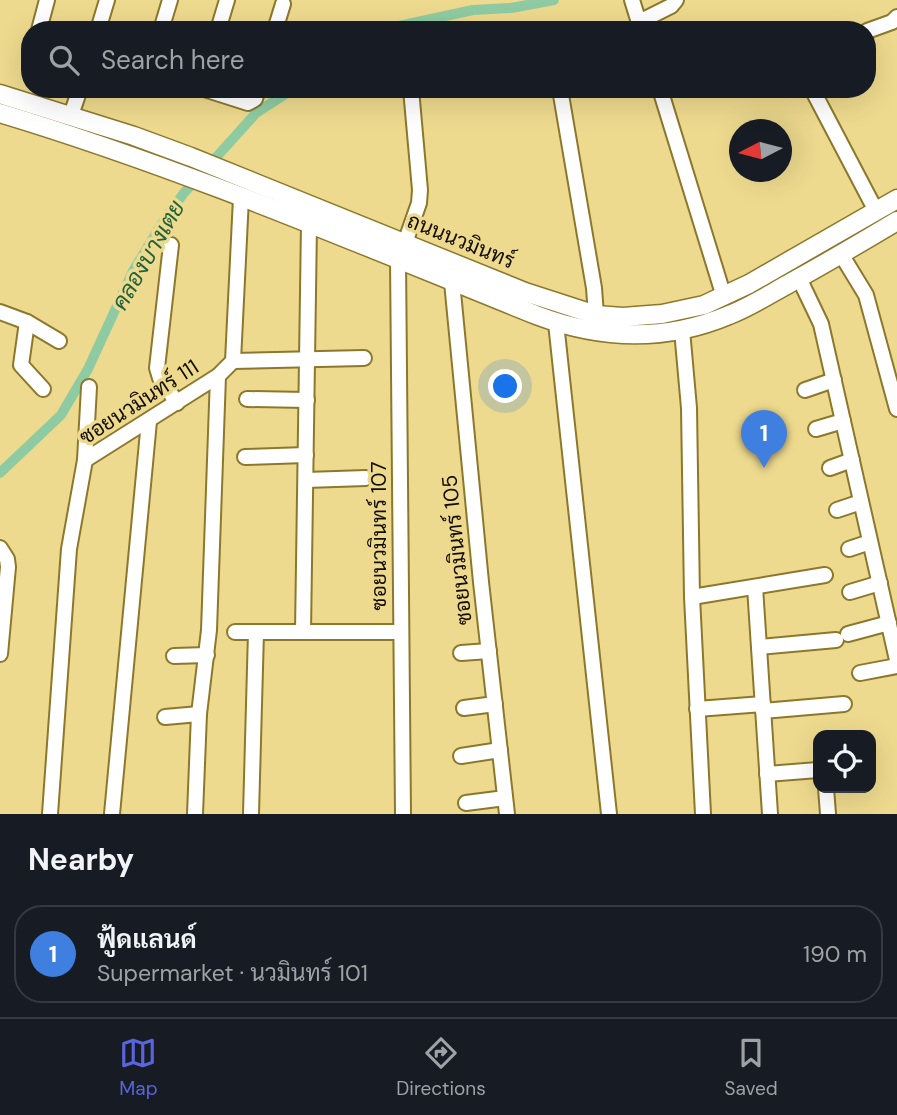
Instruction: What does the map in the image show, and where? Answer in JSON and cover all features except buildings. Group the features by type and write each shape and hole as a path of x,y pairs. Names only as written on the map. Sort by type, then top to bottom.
{"main road":[{"name":"ถนนนวมินทร์","path":"0,94 71,115 218,167 401,251 452,282 556,323 587,331 616,335 650,334 682,330 731,314 897,221"},
{"name":"ถนนนวมินทร์","path":"0,113 180,173 309,224 596,315 623,317 662,314 683,311 724,297 897,199"}],"street":[{"path":"41,21 47,0"},
{"path":"101,21 107,0"},
{"path":"163,21 170,0"},
{"path":"221,21 227,0"},
{"path":"632,0 638,21"},
{"path":"648,21 676,0"},
{"path":"278,21 283,4"},
{"path":"876,29 895,24"},
{"path":"71,115 77,98"},
{"path":"232,98 248,103 253,98"},
{"path":"401,251 419,203 420,190 412,98"},
{"path":"562,98 594,288 596,315"},
{"path":"663,98 724,297"},
{"path":"817,98 876,211"},
{"path":"241,198 233,361 364,358"},
{"path":"303,632 309,224"},
{"path":"171,245 157,368 160,378 177,403"},
{"name":"ซอยนวมินทร์ 107","path":"401,251 400,632 403,814"},
{"path":"841,254 866,295 897,409"},
{"path":"799,278 821,324 897,660"},
{"name":"ซอยนวมินทร์ 105","path":"452,282 507,814"},
{"path":"0,312 27,322 59,341"},
{"path":"27,322 21,365 43,389"},
{"path":"556,323 609,814"},
{"path":"682,330 689,408 692,597 703,814"},
{"name":"ซอยนวมินทร์ 111","path":"50,814 69,549 85,460 218,376 233,361"},
{"path":"195,814 199,714 207,655 218,376"},
{"path":"805,390 834,380"},
{"path":"85,460 89,387"},
{"path":"247,399 307,400"},
{"path":"112,814 149,421"},
{"path":"816,429 843,421"},
{"path":"245,457 306,455"},
{"path":"830,468 852,460"},
{"path":"306,480 366,478"},
{"path":"837,510 861,502"},
{"path":"849,549 870,542"},
{"path":"0,548 7,559 8,567 0,654"},
{"path":"692,597 825,575"},
{"path":"850,592 880,583"},
{"path":"755,587 770,814"},
{"path":"759,647 842,637 888,623"},
{"path":"235,632 400,632"},
{"path":"251,814 256,632"},
{"path":"461,653 489,651"},
{"path":"174,656 207,655"},
{"path":"860,673 897,666"},
{"path":"464,708 495,704"},
{"path":"697,709 844,704"},
{"path":"165,718 199,714"},
{"path":"461,756 500,750"},
{"path":"767,775 813,770"},
{"path":"826,793 828,814"},
{"path":"466,803 505,798"}],"waterway":[{"name":"คลองบางเตย","path":"422,21 473,10 511,8 554,0"},
{"name":"คลองบางเตย","path":"0,473 61,415 88,369 133,271 166,217 256,113 279,98"}],"place":[{"name":"ฟู้ดแลนด์","path":"764,468"}]}
